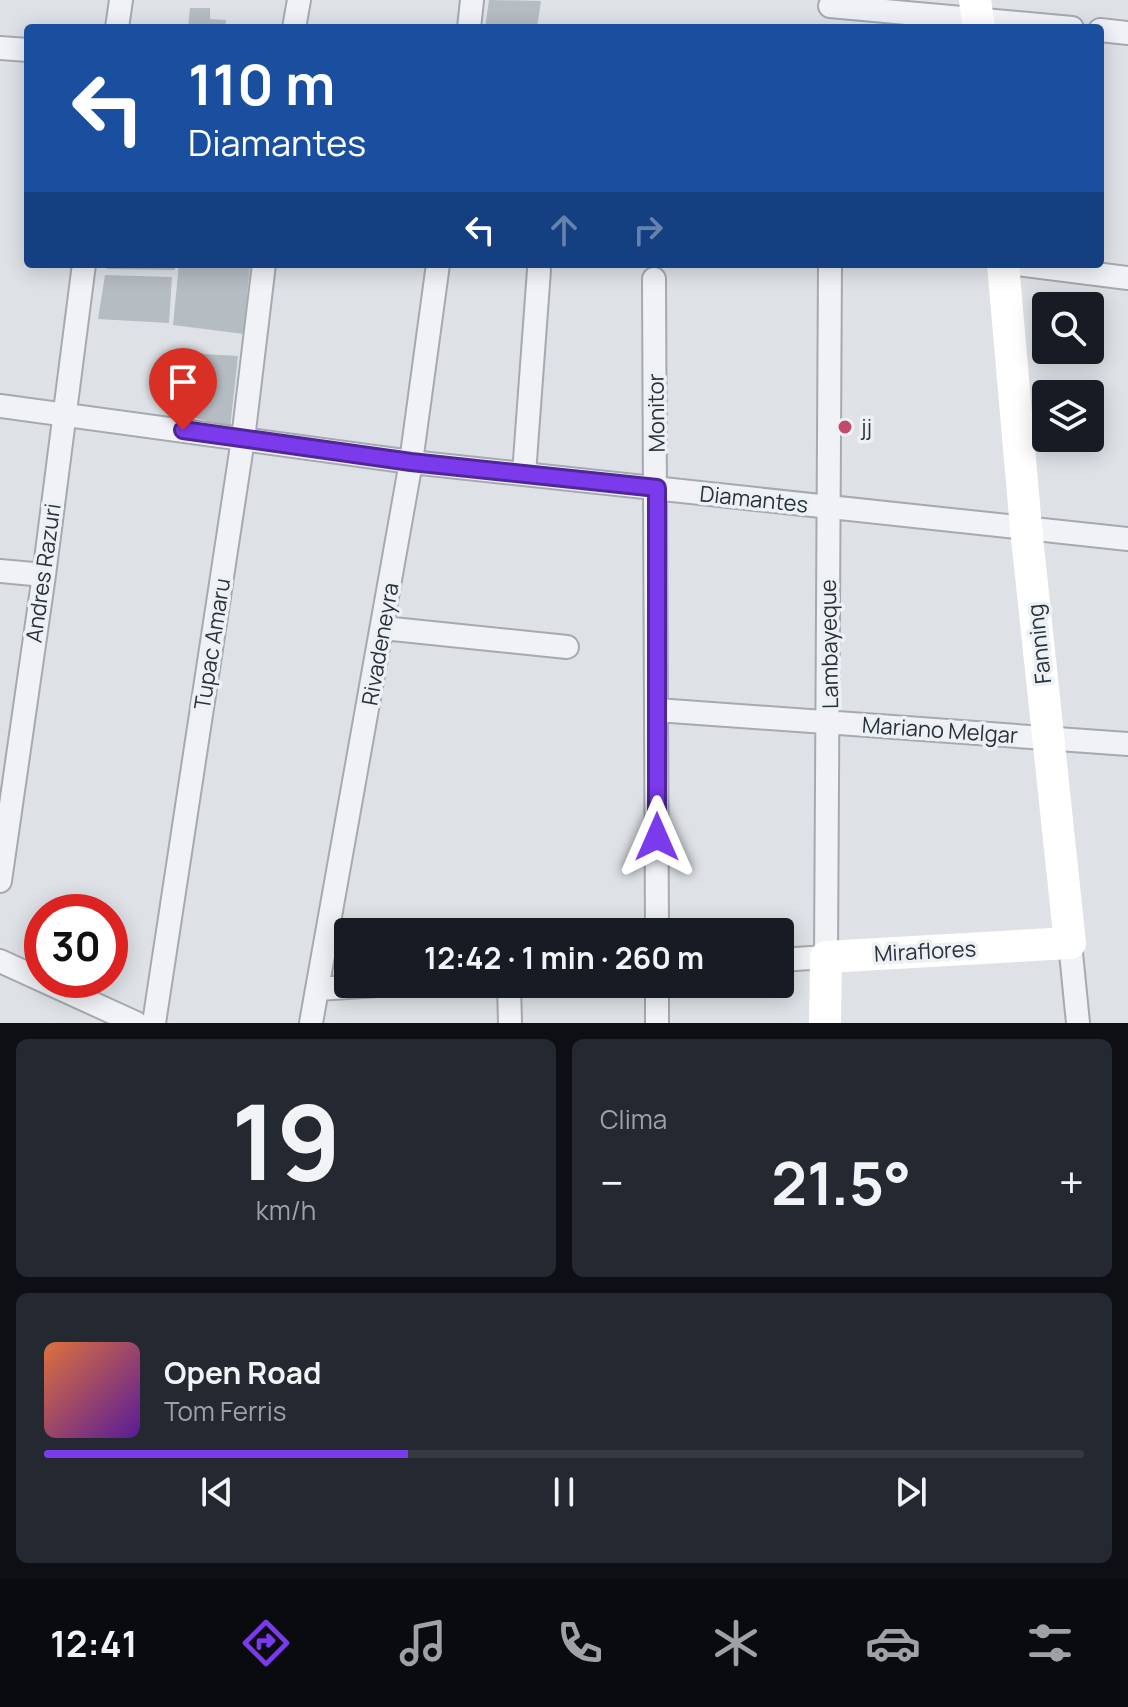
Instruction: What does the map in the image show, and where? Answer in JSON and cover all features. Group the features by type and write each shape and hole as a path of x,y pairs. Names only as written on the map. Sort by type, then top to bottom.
{"street":[{"path":"118,24 121,0"},
{"path":"295,24 299,0"},
{"path":"469,24 472,0"},
{"path":"830,11 977,16 1040,24"},
{"path":"1104,30 1128,33"},
{"path":"0,48 24,50"},
{"name":"Andres Razuri","path":"0,881 10,736 44,575 83,268"},
{"name":"Tupac Amaru","path":"154,1023 243,439 264,268"},
{"name":"Rivadeneyra","path":"311,1023 411,462 437,268"},
{"name":"Lambayeque","path":"825,1023 830,268"},
{"name":"Fanning","path":"1003,268 1026,528 1078,1023"},
{"path":"1049,268 1128,278"},
{"path":"524,474 539,270"},
{"name":"Monitor","path":"654,279 657,918"},
{"name":"Diamantes","path":"0,406 411,462 1128,539"},
{"path":"0,571 44,575"},
{"path":"383,628 567,647"},
{"name":"Mariano Melgar","path":"657,710 1128,744"},
{"name":"Miraflores","path":"794,959 1070,943"},
{"path":"0,961 136,1023"},
{"path":"318,989 334,988"},
{"path":"509,998 510,1023"},
{"path":"657,998 657,1023"}],"building":[{"path":"489,0 541,1 538,24 486,24"},
{"path":"190,8 210,8 210,19 226,20 226,24 188,24"},
{"path":"175,268 175,270 107,269"},
{"path":"179,268 250,268 244,334 173,325"},
{"path":"105,275 172,277 169,323 98,319"},
{"path":"185,353 238,356 230,428 179,413"}],"place":[{"name":"jj","path":"845,427"}],"route":[{"path":"183,430 411,462 657,488 657,837"}]}
